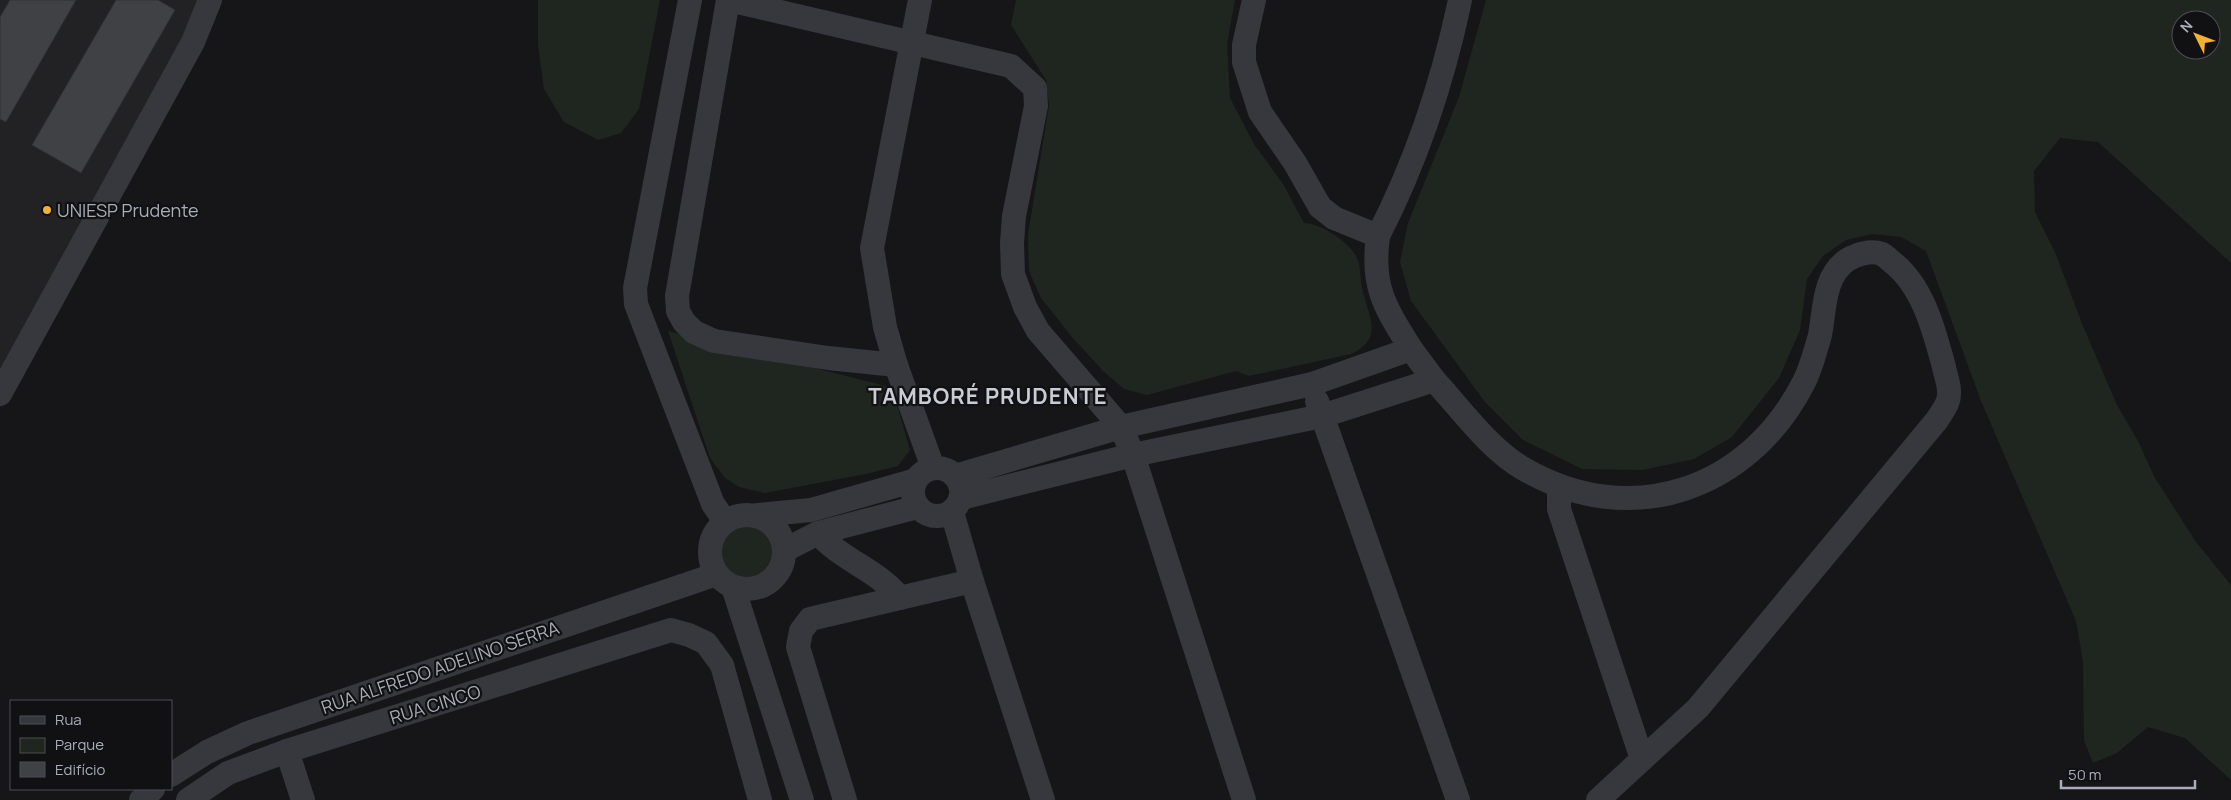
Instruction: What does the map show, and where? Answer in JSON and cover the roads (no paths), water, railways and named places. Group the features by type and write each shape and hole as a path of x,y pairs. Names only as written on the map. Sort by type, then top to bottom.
{"street":[{"path":"0,394 193,42 210,0"},
{"path":"690,0 635,288 636,304 713,504 725,522"},
{"path":"896,365 828,358 799,352 714,341 694,332 684,322 678,310 677,296 728,0 1011,66 1034,88 1036,106 1014,216 1012,243 1013,274 1025,307 1038,331 1121,427 1133,455 1244,800"},
{"path":"920,0 872,248 885,327 896,365 935,475"},
{"path":"1254,0 1244,45 1244,62 1260,112 1295,163 1320,206 1334,218 1378,236"},
{"path":"1460,0 1449,53 1421,135 1389,214 1378,236 1375,260 1377,282 1386,309 1411,349 1434,380 1497,448 1522,468 1559,487 1605,498 1652,497 1704,483 1746,456 1776,424 1805,381 1820,335 1831,277 1846,261 1861,253 1882,254 1912,282 1934,331 1949,390 1948,402 1937,420 1698,708 1598,800"},
{"path":"758,516 810,510 935,475 1121,427 1312,384 1411,349"},
{"path":"935,475 913,494 918,507 925,514 944,516 957,505 1133,455 1322,416 1434,380"},
{"path":"1312,384 1458,800"},
{"path":"935,475 960,482 957,505 972,581 1043,800"},
{"path":"1559,487 1559,509 1642,759"},
{"path":"785,550 818,533 918,507"},
{"path":"725,580 746,589 758,588 778,574 784,562 785,550 777,528 768,520 747,514 735,516 725,522 717,530 712,540 711,563 725,580 802,800"},
{"path":"818,533 830,547 891,586 900,598"},
{"name":"RUA ALFREDO ADELINO SERRA","path":"172,774 207,752 248,733 725,580"},
{"path":"845,800 798,647 801,631 810,619 972,581"},
{"name":"RUA CINCO","path":"188,800 228,773 287,751 671,630 689,634 706,643 722,665 760,800"},
{"path":"287,751 303,800"},
{"path":"141,800 152,790"}],"place":[{"name":"UNIESP Prudente","path":"47,210"}],"district":[{"name":"TAMBORÉ PRUDENTE","path":"988,396"}]}
